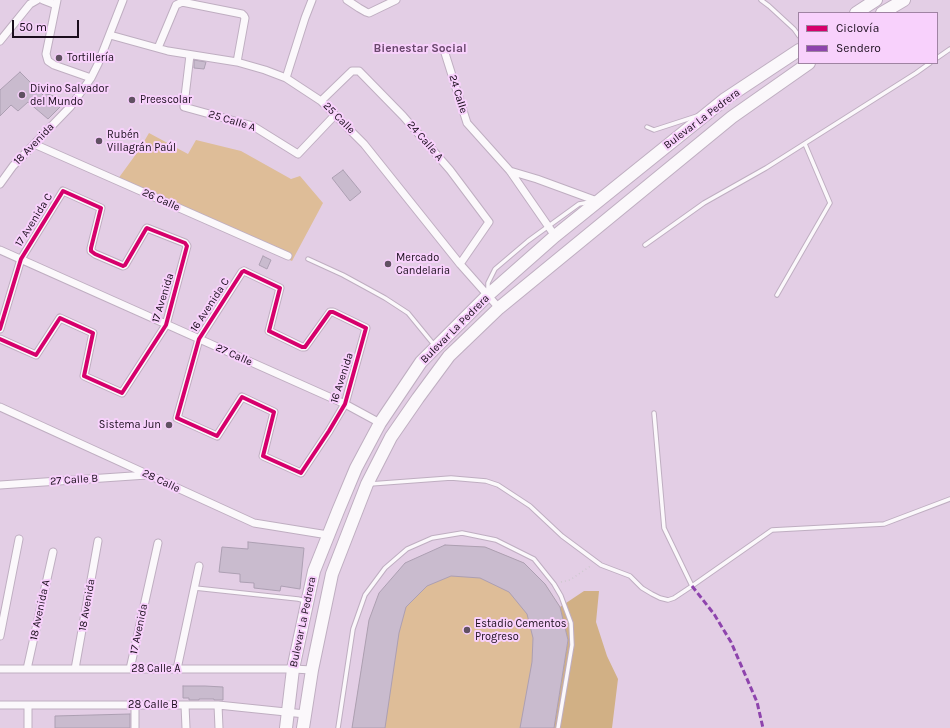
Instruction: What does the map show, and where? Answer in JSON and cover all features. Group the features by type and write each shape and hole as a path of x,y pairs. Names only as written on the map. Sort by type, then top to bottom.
{"main road":[{"path":"858,12 876,0"},
{"path":"884,12 904,0"},
{"name":"Bulevar La Pedrera","path":"286,728 293,669 314,571 356,468 380,423 421,362 488,296 555,236 597,201 725,99 798,51"},
{"name":"Bulevar La Pedrera","path":"303,728 312,670 332,574 366,484 391,437 449,356 499,308 732,117 808,64"}],"street":[{"path":"0,41 30,4 38,0"},
{"path":"43,0 57,2 46,54 48,61 54,65 91,78"},
{"name":"18 Avenida","path":"0,184 13,166 71,106 91,78 123,0"},
{"path":"286,78 312,0"},
{"path":"347,0 366,12 371,12 396,0"},
{"path":"158,48 176,5 182,2 242,14 244,16 245,18 237,62"},
{"name":"25 Calle","path":"110,34 158,48 190,55 237,62 265,70 286,78 321,101 364,144 460,264 499,308"},
{"name":"24 Calle","path":"444,50 467,123 510,171 555,236"},
{"name":"25 Calle A","path":"190,55 184,107 253,126 298,154 335,115"},
{"name":"24 Calle A","path":"321,101 352,71 358,71 403,116 450,170 488,221 488,224 460,264"},
{"name":"26 Calle","path":"34,144 288,256"},
{"path":"510,171 537,179 597,201"},
{"name":"17 Avenida C","path":"0,329 21,259 62,192 64,191 101,208 91,251 121,266 125,265"},
{"name":"17 Avenida","path":"0,339 36,355 60,318 93,333 84,376 122,394 166,325 187,246 186,243 147,228 125,265"},
{"name":"27 Calle","path":"0,250 345,404 380,423"},
{"name":"16 Avenida C","path":"263,456 274,412 242,396 217,436 177,418 199,339 242,272 245,272 280,288 269,331 304,348"},
{"name":"16 Avenida","path":"263,456 301,473 345,404 366,327 330,312 304,348"},
{"name":"28 Calle","path":"0,407 254,523 328,535"},
{"name":"27 Calle B","path":"0,485 149,475"},
{"path":"0,636 19,539"},
{"name":"18 Avenida","path":"75,669 98,541"},
{"name":"17 Avenida","path":"130,669 158,542"},
{"name":"18 Avenida A","path":"27,669 53,552"},
{"path":"177,669 199,566"},
{"name":"28 Calle A","path":"0,669 312,670"},
{"name":"28 Calle B","path":"0,705 218,705 305,714"},
{"path":"28,705 28,728"},
{"path":"135,705 136,728"},
{"path":"185,705 186,728"},
{"path":"218,705 219,728"}],"lane":[{"path":"761,0 794,29 798,35"},
{"path":"938,57 950,49"},
{"path":"645,245 704,203 766,168 929,64"},
{"path":"647,127 654,130 709,112"},
{"path":"777,295 830,203 804,144"},
{"path":"488,296 488,283 494,269 548,226 579,204 597,201"},
{"path":"308,260 365,286 408,313 436,347"},
{"path":"654,413 664,528 692,586"},
{"path":"366,484 451,478 486,481 498,485 530,506 562,536 597,562 630,576 642,588 660,598 668,600 674,598 692,586 772,530 884,524 950,499"},
{"path":"338,728 353,629 365,595 385,568 407,549 432,538 462,533 496,540 534,559 554,584 561,596 571,623 572,645 558,728"},
{"path":"195,588 307,601"}],"path":[{"path":"554,584 570,580 597,562"}],"shaded area":[{"path":"149,133 188,154 196,140 241,151 291,179 300,176 323,203 292,261 115,183 139,150"},
{"name":"Estadio Cementos Progreso","path":"445,545 485,547 524,563 545,584 560,607 568,640 554,728 352,728 369,620 379,593"},
{"path":"584,591 599,591 596,622 607,656 618,679 612,728 554,728 568,640 560,607"}],"building":[{"path":"194,60 206,62 204,69 194,68"},
{"name":"Divino Salvador del Mundo","path":"20,72 44,96 47,94 67,100 48,119 28,102 18,111 11,105 0,116 0,90"},
{"path":"343,170 361,192 350,201 332,178"},
{"path":"263,256 271,260 267,269 259,265"},
{"path":"248,542 304,548 300,589 281,586 280,591 254,588 254,583 240,582 240,574 219,572 222,547 248,549"},
{"path":"445,545 485,547 524,563 545,584 560,607 568,640 554,728 520,728 532,662 533,638 527,614 509,592 480,578 451,576 427,586 406,607 399,633 385,728 352,728 369,620 379,593 405,563"},
{"path":"183,686 223,687 223,700 189,700 189,698 183,698"},
{"path":"130,714 130,728 55,728 55,716"}],"marked path":[{"path":"692,586 714,614 731,642 757,702 763,728"}],"cycle path":[{"path":"0,329 21,259 63,191 101,208 91,248 91,251 95,254 123,266 147,228 185,243 187,246 166,325 122,393 84,376 93,333 60,318 36,355 0,339"},
{"path":"244,271 280,288 269,331 302,347 305,347 330,312 333,312 366,328 345,404 301,473 263,456 274,412 242,397 217,436 177,418 199,339 244,271"}],"place":[{"name":"Tortillería","path":"59,58"},
{"name":"Divino Salvador del Mundo","path":"22,95"},
{"name":"Preescolar","path":"132,100"},
{"name":"Rubén Villagrán Paúl","path":"99,141"},
{"name":"Mercado Candelaria","path":"388,264"},
{"name":"Sistema Jun","path":"169,425"},
{"name":"Estadio Cementos Progreso","path":"467,630"}],"district":[{"name":"Bienestar Social","path":"420,49"}]}
